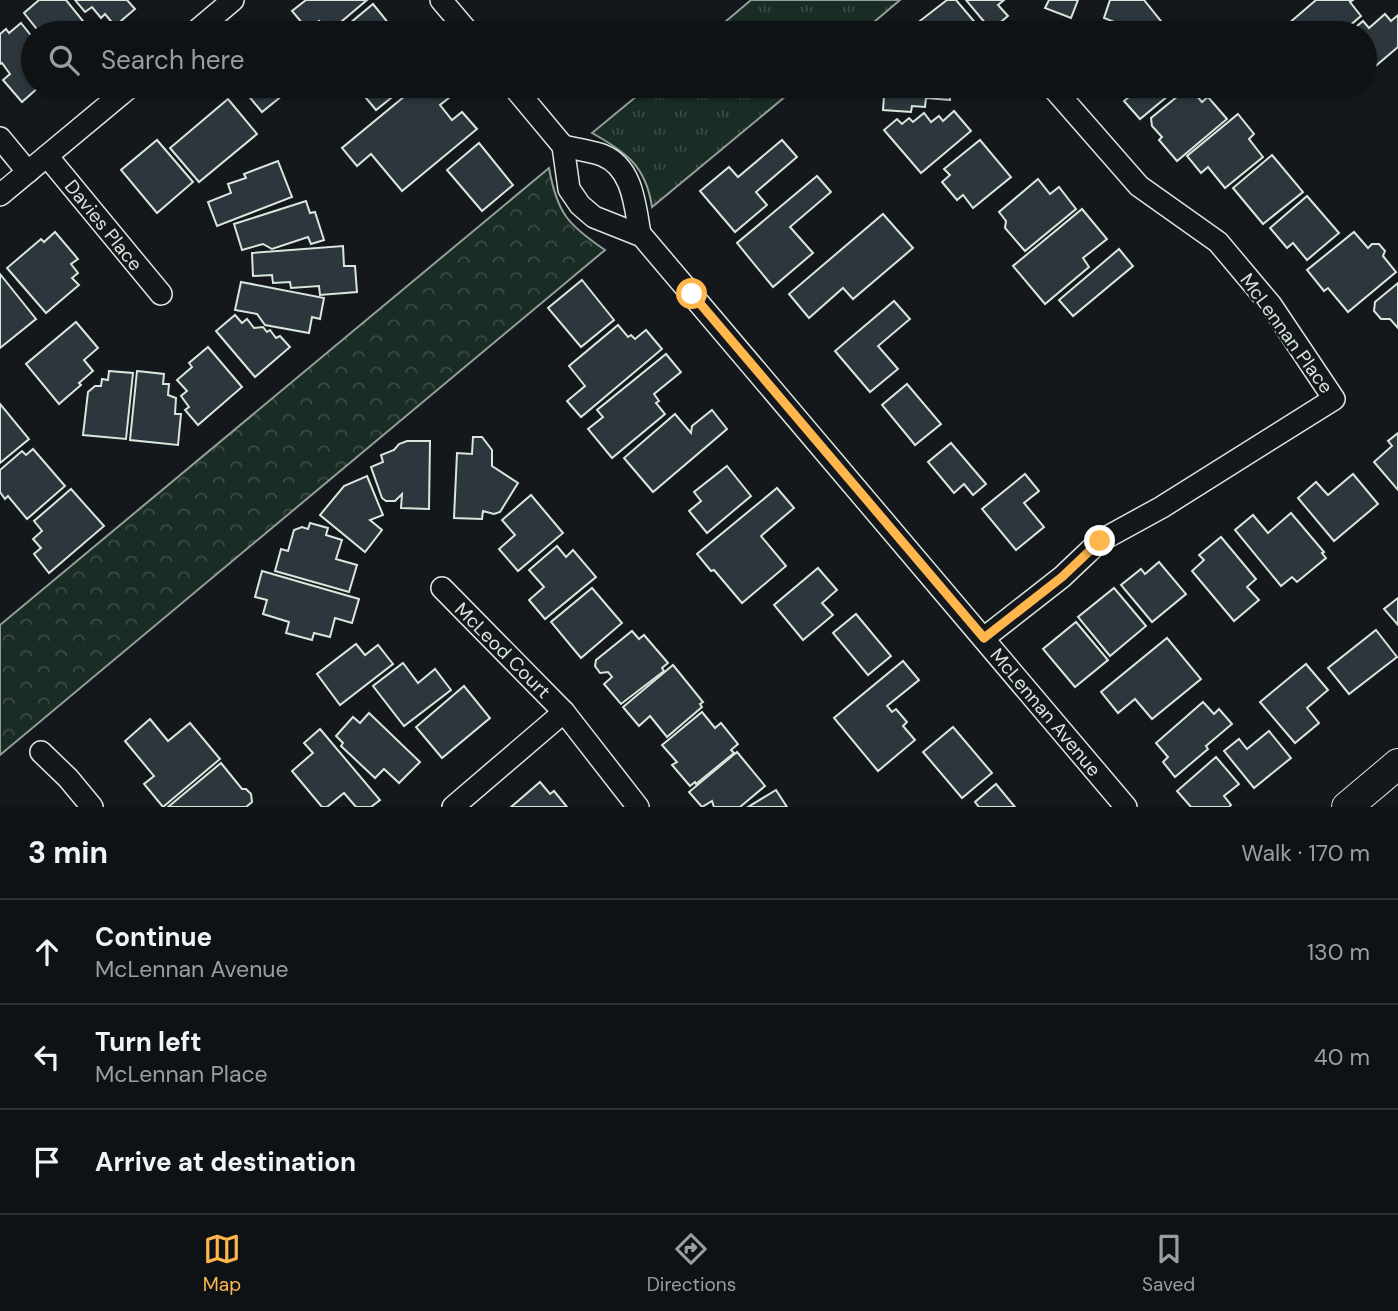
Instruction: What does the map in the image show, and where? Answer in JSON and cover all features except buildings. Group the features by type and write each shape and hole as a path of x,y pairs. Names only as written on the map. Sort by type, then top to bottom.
{"main road":[{"path":"1347,807 1398,764"}],"street":[{"path":"208,21 233,0"},
{"path":"441,0 459,21"},
{"path":"0,195 117,98"},
{"path":"523,98 563,146 605,156 622,171 632,190 640,234"},
{"name":"McLennan Place","path":"984,638 1062,577 1100,541 1162,507 1334,399 1271,305 1218,242 1139,186 1062,98"},
{"path":"0,138 28,172"},
{"name":"McLennan Avenue","path":"563,146 569,189 580,205 594,217 640,234 1126,807"},
{"name":"Davies Place","path":"47,156 161,294"},
{"name":"McLeod Court","path":"442,588 564,712 638,807"},
{"name":"McLeod Court","path":"453,807 564,712"},
{"path":"41,752 68,778 92,807"}],"green space":[{"path":"751,0 900,0 875,21 726,21"},
{"path":"634,98 784,98 652,207 645,181 632,162 615,147 592,133"},
{"path":"549,168 556,196 566,216 582,233 605,250 0,755 0,625"}],"route":[{"path":"692,294 984,638 1062,577 1100,541"}]}
